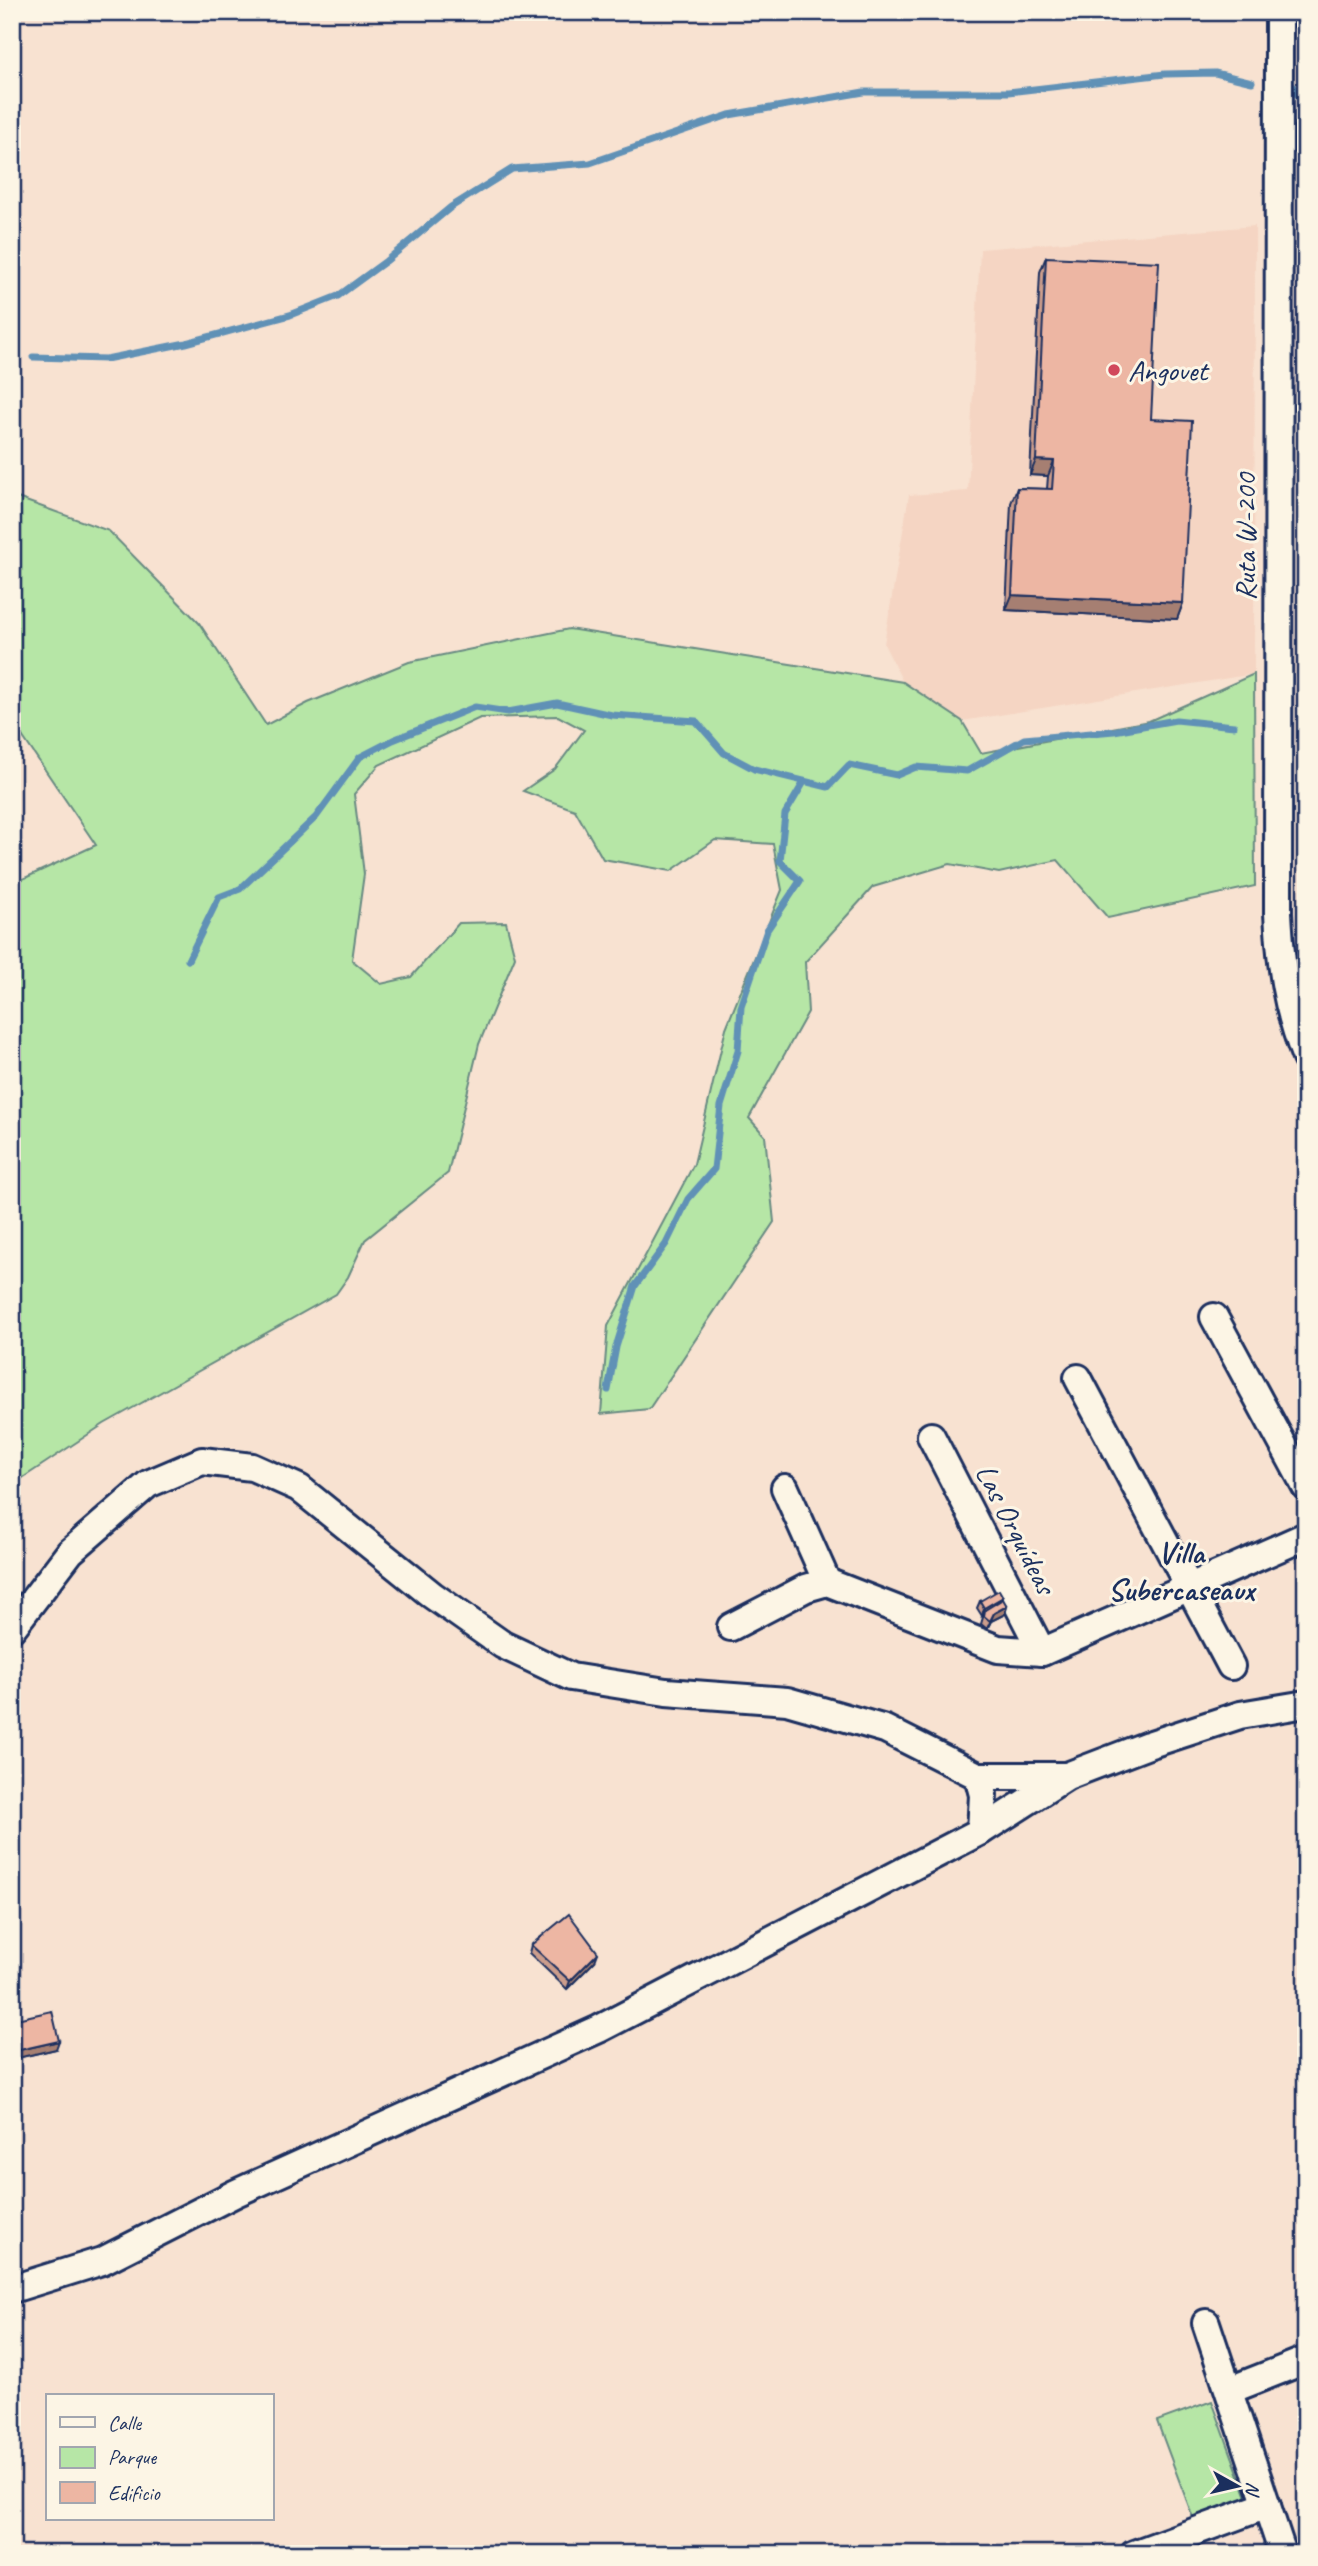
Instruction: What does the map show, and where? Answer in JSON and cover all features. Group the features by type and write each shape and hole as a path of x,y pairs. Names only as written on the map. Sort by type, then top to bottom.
{"street":[{"name":"Ruta W-200","path":"1279,12 1278,913 1282,973 1293,1026 1306,1058"},
{"path":"1214,1317 1306,1487"},
{"path":"1078,1378 1191,1586 1231,1666"},
{"name":"Las Orquídeas","path":"931,1436 1042,1652"},
{"path":"12,1628 70,1552 148,1484 202,1461 252,1467 299,1488 432,1595 503,1645 570,1677 666,1692 787,1701 885,1729 978,1776 1068,1776"},
{"path":"785,1488 827,1582"},
{"path":"731,1627 806,1588 827,1582 998,1649 1042,1652 1306,1536"},
{"path":"12,2289 102,2261 236,2193 598,2029 981,1831 1068,1776 1148,1745 1240,1715 1306,1704"},
{"path":"978,1776 983,1795 981,1831"},
{"path":"1206,2323 1283,2554"},
{"path":"1230,2390 1306,2360"},
{"path":"1134,2554 1267,2505"}],"shaded area":[{"name":"Angovet","path":"1255,226 1254,674 962,721 903,682 884,644 909,495 968,491 980,249"}],"green space":[{"path":"12,496 109,531 199,623 266,725 308,703 409,662 569,629 903,682 962,721 981,753 1149,721 1254,674 1255,886 1108,918 1058,860 999,873 950,864 873,887 805,962 808,1012 749,1118 765,1136 774,1222 649,1409 601,1414 608,1326 694,1164 726,1028 782,890 773,844 715,840 671,871 603,859 575,810 523,791 555,769 584,730 558,716 480,718 379,765 354,794 364,874 352,960 381,984 411,977 459,923 506,922 515,957 479,1044 448,1173 365,1240 348,1277 336,1294 104,1424 12,1485 12,884 96,845 12,721"},
{"path":"1212,2401 1249,2503 1195,2523 1157,2421"}],"building":[{"path":"1046,257 1159,262 1151,419 1192,421 1183,603 1012,595 1017,488 1052,489 1054,461 1036,460"},
{"path":"999,1590 1003,1597 984,1608 980,1601"},
{"path":"1003,1599 1007,1606 994,1613 990,1621 984,1616 985,1610"},
{"path":"569,1914 598,1953 570,1981 531,1945"},
{"path":"52,2011 59,2041 15,2051 12,2020"}],"waterway":[{"path":"33,357 106,359 186,343 290,315 338,296 386,261 451,207 512,169 590,163 729,115 864,92 1008,92 1165,74 1215,73 1252,82"},
{"path":"1292,85 1306,107"},
{"path":"188,960 219,897 240,889 316,817 360,757 393,740 475,707 508,712 557,703 612,715 696,721 724,753 754,769 828,787 849,765 897,775 916,767 967,771 1024,739 1114,731 1176,720 1234,726"},
{"path":"608,1390 616,1347 635,1286 666,1244 688,1199 714,1169 721,1106 738,1051 741,1007 767,930 800,881 780,861 785,814 804,782"}],"place":[{"name":"Angovet","path":"1114,370"}],"district":[{"name":"Villa Subercaseaux","path":"1181,1570"}]}
